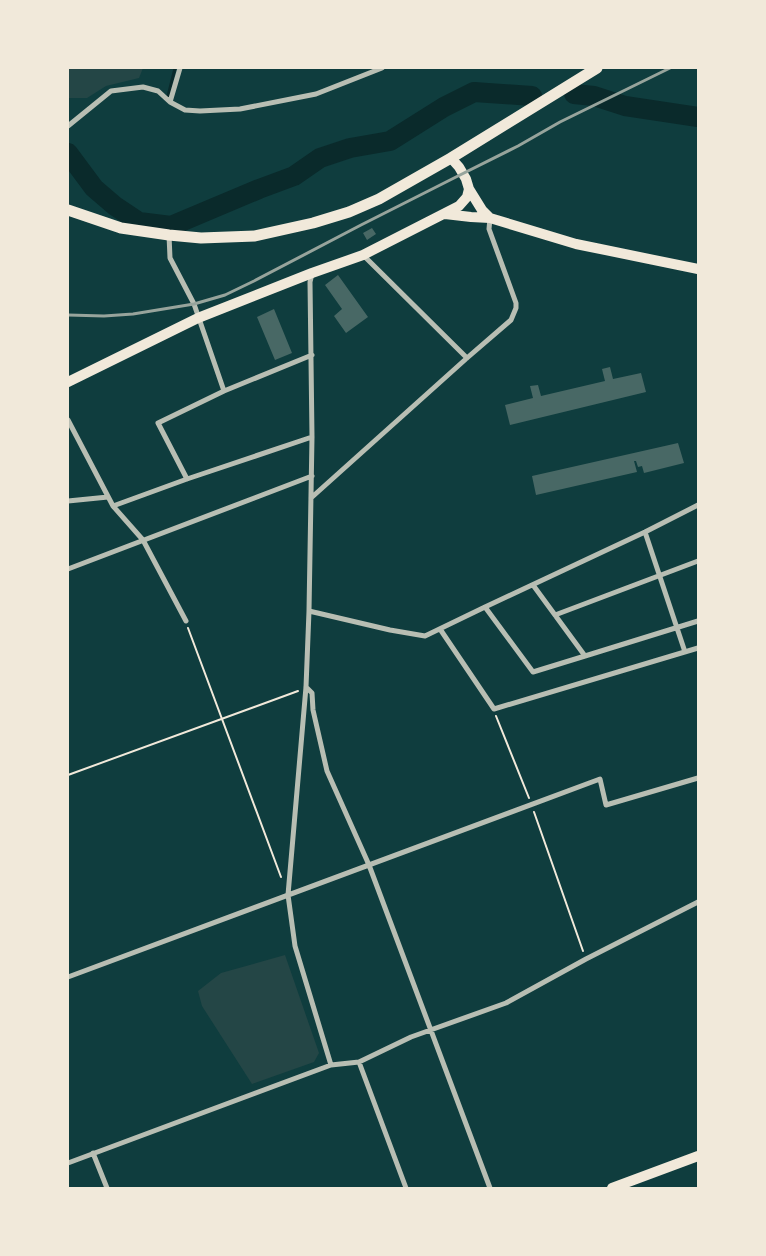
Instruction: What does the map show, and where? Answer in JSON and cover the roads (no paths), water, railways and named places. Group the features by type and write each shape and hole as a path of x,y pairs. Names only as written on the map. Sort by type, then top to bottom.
{"highway":[{"path":"68,210 122,228 201,238 255,236 313,223 349,212 379,199 452,158 597,68"}],"main road":[{"path":"452,158 466,179 469,189 482,210 490,218"},
{"path":"68,382 198,318 362,255 459,206 467,197 469,189"},
{"path":"445,214 490,218 576,244 698,269"},
{"path":"612,1188 698,1156"}],"street":[{"path":"170,102 180,68"},
{"path":"68,126 111,91 143,87 158,91 170,102 185,110 240,109 316,94 382,68"},
{"path":"310,499 511,320 516,303 489,229 490,218"},
{"path":"169,235 170,258 194,304 224,390"},
{"path":"362,255 467,358"},
{"path":"312,273 310,282 312,476 309,611 306,688 288,895 295,946 331,1065"},
{"path":"186,479 158,423 224,390 312,355"},
{"path":"68,420 113,506 143,540 186,621"},
{"path":"113,506 312,436"},
{"path":"68,569 312,476"},
{"path":"68,501 108,497"},
{"path":"309,611 390,630 425,636 698,505"},
{"path":"645,532 685,652"},
{"path":"555,615 698,561"},
{"path":"533,584 585,656"},
{"path":"486,606 533,672 698,621"},
{"path":"440,629 494,709 698,648"},
{"path":"306,688 312,693 313,710 327,772 369,865 490,1188"},
{"path":"68,977 600,779 606,805 698,778"},
{"path":"68,1162 331,1065 359,1062 412,1037 506,1004 586,959 698,902"},
{"path":"359,1062 406,1188"},
{"path":"94,1153 107,1188"}],"waterway":[{"path":"168,96 175,68"},
{"path":"68,153 94,188 115,206 139,222 171,226 294,176 320,158 350,148 390,141 444,107 474,92 532,96"},
{"path":"574,94 594,96 625,106 698,117"}],"railway":[{"path":"68,315 104,316 133,314 194,304 225,295 518,146 560,122 670,68"}]}
